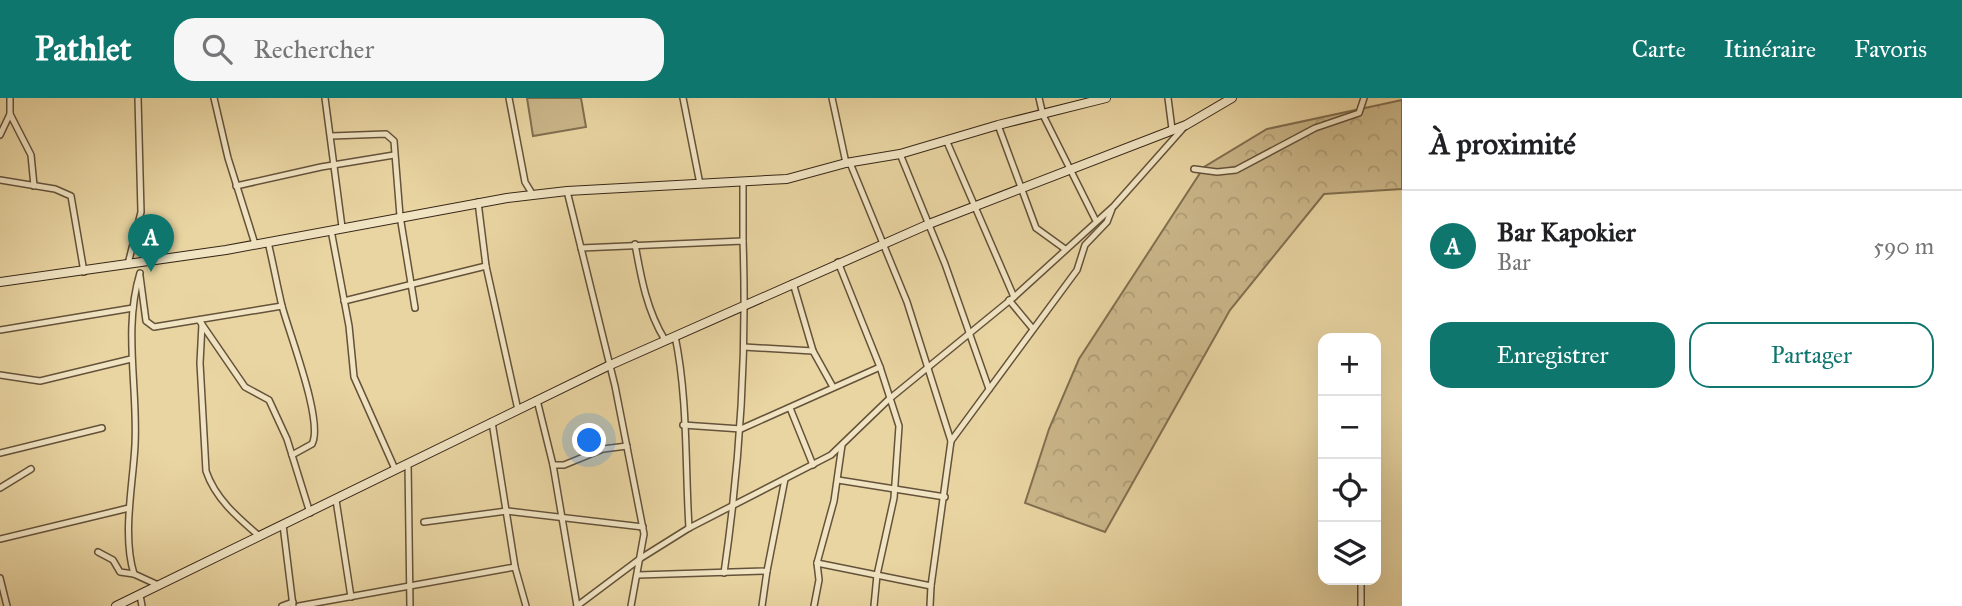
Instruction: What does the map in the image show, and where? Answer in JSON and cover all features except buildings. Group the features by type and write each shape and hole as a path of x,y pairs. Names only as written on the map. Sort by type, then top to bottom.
{"street":[{"path":"0,135 10,114 10,98"},
{"path":"128,264 141,212 138,98"},
{"path":"214,98 236,186 255,244"},
{"path":"325,98 342,227"},
{"path":"509,98 525,182 533,195"},
{"path":"683,98 700,184"},
{"path":"832,98 848,163 884,242 930,368 951,441 930,606"},
{"path":"1039,98 1043,115 1095,219"},
{"path":"0,282 84,272 268,242 478,202 567,191 787,179 848,163 900,154 998,125 1106,98"},
{"path":"1168,98 1172,130"},
{"path":"116,606 665,340 929,223 1186,125 1232,98"},
{"path":"1194,169 1217,172 1236,170 1315,128 1359,113 1364,98"},
{"path":"10,114 31,155 34,186"},
{"path":"998,125 1036,228 1065,249"},
{"path":"537,400 553,465 577,606 641,558 689,528 813,465 842,445 888,400 971,333 1095,219 1114,206 1186,125"},
{"path":"331,136 386,134 394,141 400,216 413,282 415,308"},
{"path":"947,142 1011,298 1033,329"},
{"path":"900,154 971,333 989,389"},
{"path":"236,186 394,155"},
{"path":"0,180 55,189 71,196 84,272"},
{"path":"723,573 734,505 741,429 745,304 743,183"},
{"path":"567,191 627,446 643,527 641,558 631,606"},
{"path":"478,202 486,265 518,410"},
{"path":"951,441 1077,270 1085,245 1107,222 1114,206"},
{"path":"331,230 357,387 395,470"},
{"path":"581,248 743,241"},
{"path":"268,242 282,306 299,353 316,436 312,444 292,455"},
{"path":"635,244 655,325 665,340"},
{"path":"139,262 149,326 201,322 282,306"},
{"path":"838,262 880,367 888,400 899,426 895,489 877,575 874,606"},
{"path":"344,301 486,265"},
{"path":"134,574 129,508 135,444 131,359 133,308 140,273"},
{"path":"793,283 813,351 832,387"},
{"path":"0,330 133,308"},
{"path":"201,322 245,387 270,400 292,455 310,513"},
{"path":"201,322 200,363 206,471 209,481 233,513 258,535"},
{"path":"675,336 684,376 683,425 689,528"},
{"path":"744,347 813,351"},
{"path":"0,375 40,381 131,359"},
{"path":"683,425 741,429 880,367"},
{"path":"790,408 813,465"},
{"path":"492,422 516,567 526,606"},
{"path":"0,453 102,428"},
{"path":"814,606 819,580 817,563 838,480 842,445"},
{"path":"553,465 564,465 603,449 627,446"},
{"path":"408,463 410,606"},
{"path":"0,488 31,469"},
{"path":"762,606 785,479"},
{"path":"838,480 945,497"},
{"path":"335,500 352,597"},
{"path":"0,539 129,508"},
{"path":"424,522 507,511 643,527"},
{"path":"282,606 293,604 283,525"},
{"path":"98,552 113,559 120,572 134,574 159,585"},
{"path":"817,563 931,586"},
{"path":"299,606 516,567"},
{"path":"638,575 767,571"},
{"path":"0,578 7,606"},
{"path":"1361,585 1361,606"},
{"path":"140,594 142,606"}],"green space":[{"path":"527,98 581,98 586,127 533,136"},
{"path":"1402,100 1402,189 1324,194 1230,310 1105,532 1025,503 1049,429 1079,359 1204,167 1267,129"}],"place":[{"name":"Bar Kapokier","path":"151,272"}]}
